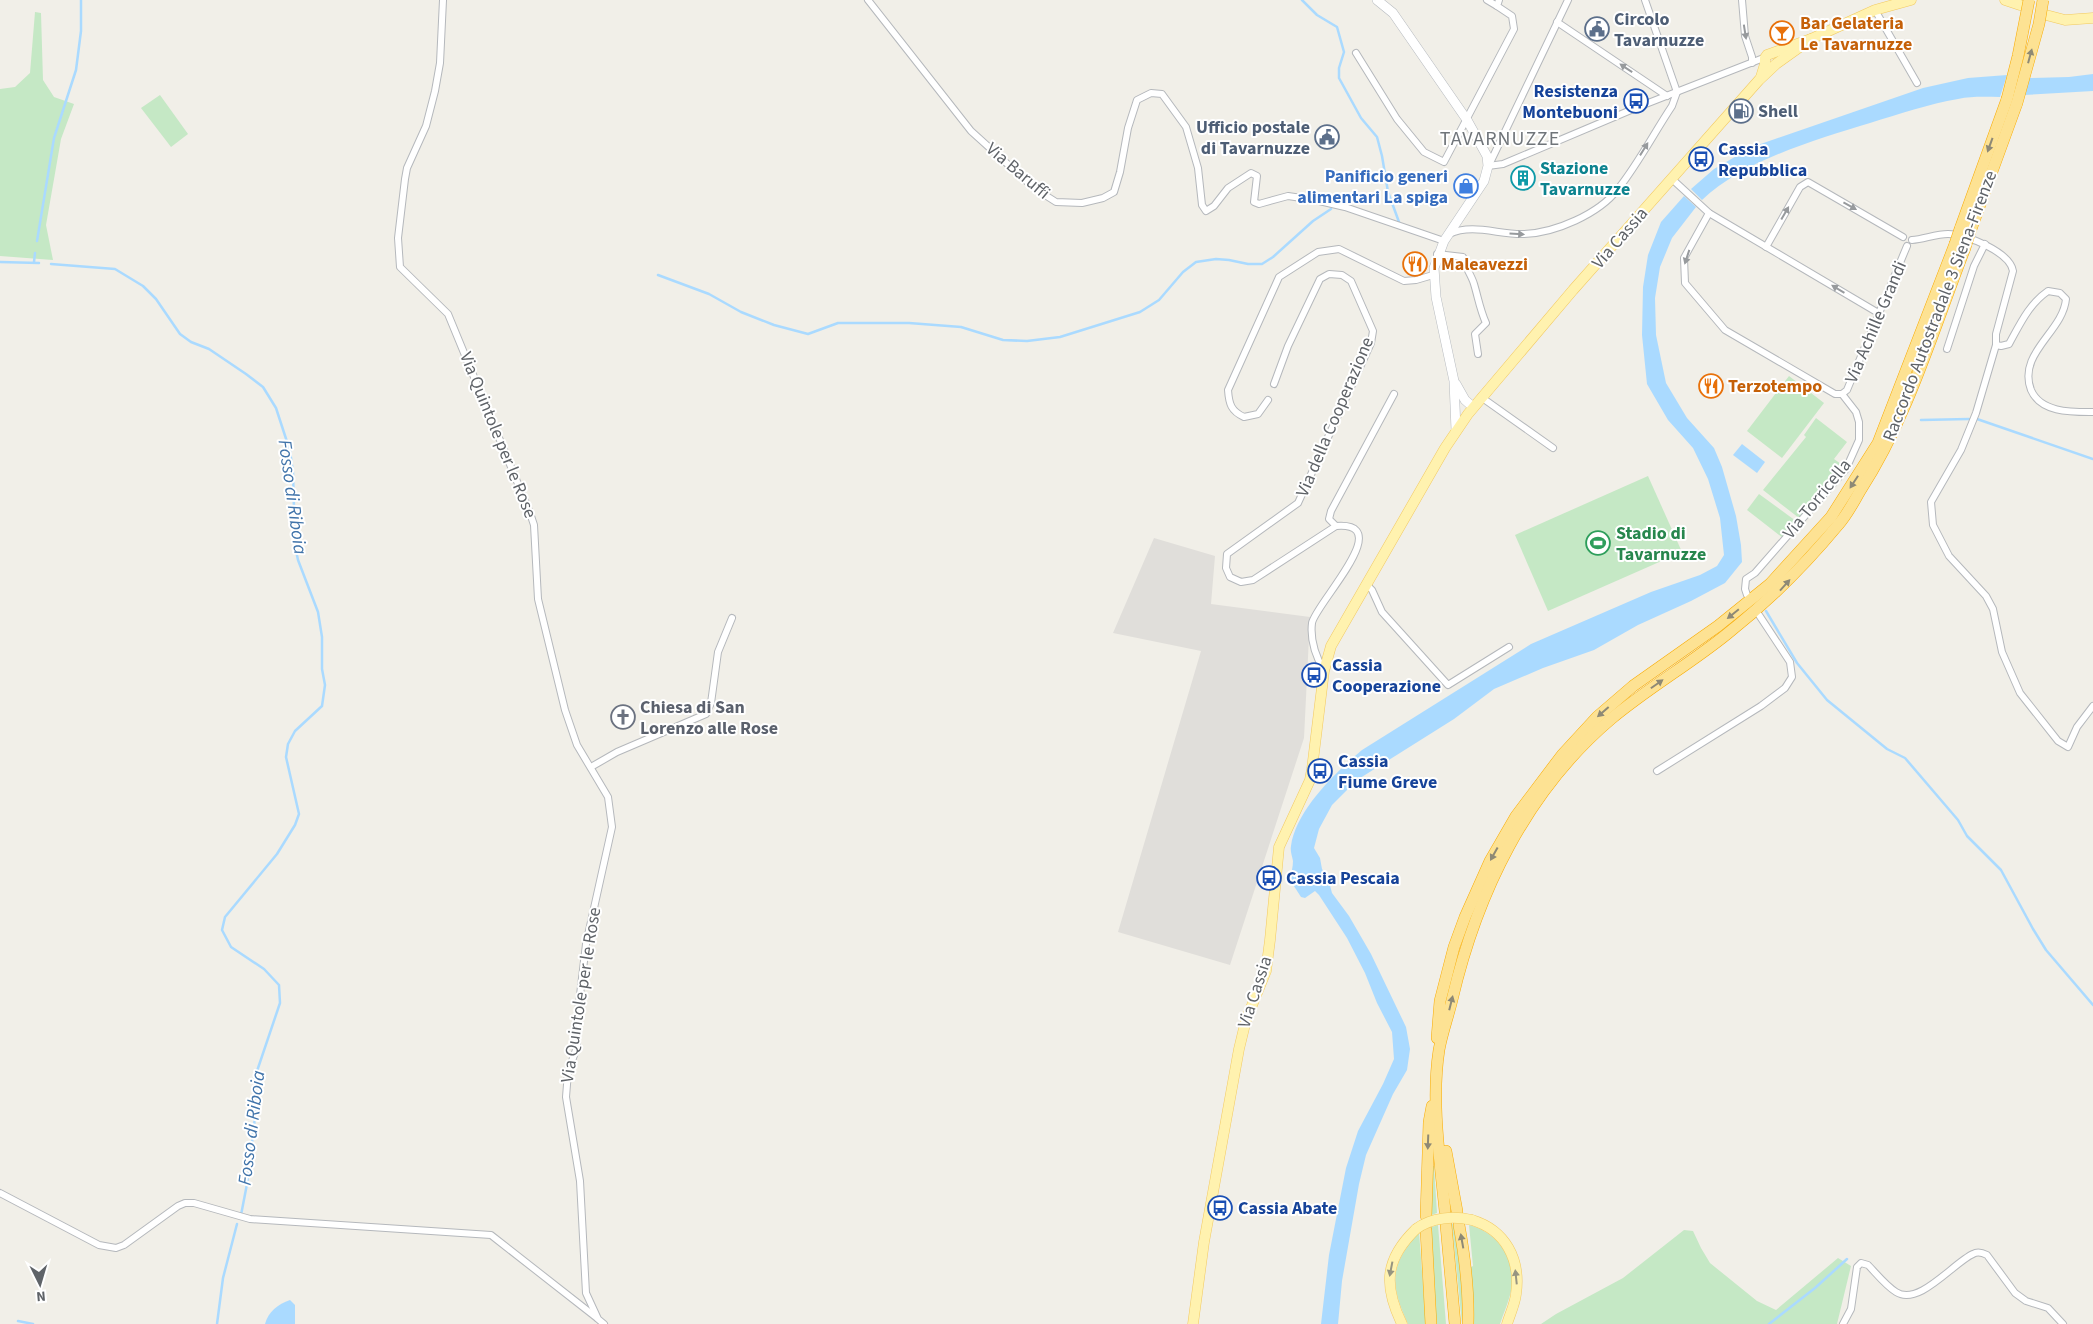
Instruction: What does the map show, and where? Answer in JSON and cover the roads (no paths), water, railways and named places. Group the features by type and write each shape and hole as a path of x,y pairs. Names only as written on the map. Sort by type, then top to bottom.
{"highway":[{"name":"Raccordo Autostradale 3 Siena-Firenze","path":"1445,1211 1437,1111 1439,1051 1459,966 1486,890 1534,804 1563,766 1591,737 1641,695 1726,635 1779,591 1840,523 1886,446 1906,403 1965,230 2039,24 2043,0"},
{"name":"Raccordo Autostradale 3 Siena-Firenze","path":"2012,101 2024,3"},
{"path":"1438,1077 1445,1145 1457,1211"},
{"path":"1426,1216 1429,1122 1438,1077"},
{"path":"1446,1225 1455,1324"},
{"path":"1460,1225 1468,1300 1468,1324"},
{"path":"1421,1229 1431,1324"}],"main road":[{"path":"1377,0 1393,13 1485,149 1488,166 1484,180 1446,237 1437,254 1433,275 1454,381 1456,430"},
{"path":"1770,61 1811,39 1874,10 1911,0"},
{"path":"2005,0 2024,3"},
{"path":"2046,15 2065,20 2093,18"},
{"name":"Via Cassia","path":"1193,1324 1204,1242 1242,1034 1264,976 1268,960 1278,847 1310,780 1324,671 1331,646 1456,430 1470,411 1759,80 1770,61"},
{"path":"1454,381 1470,411"},
{"path":"1455,394 1460,407 1470,411"},
{"path":"1402,1324 1392,1297 1389,1274 1399,1248 1428,1222 1443,1218 1459,1218 1486,1224 1499,1233 1507,1245 1513,1260 1516,1294 1507,1324"}],"street":[{"name":"Via Quintole per le Rose","path":"443,0 440,63 435,91 426,126 407,168 405,179 398,238 400,267 448,314 530,513 534,525 538,599 565,710 577,745 608,796 612,827 586,944 576,1029 577,1047 568,1072 566,1098 580,1181 586,1292 598,1319 604,1324"},
{"name":"Via Baruffi","path":"868,0 971,131 1034,188 1056,202 1082,203 1103,198 1114,192 1120,172 1128,128 1137,100 1151,93 1162,94 1186,127 1198,168 1202,205 1206,210 1214,206 1228,188 1251,173 1257,176 1254,202 1259,204 1288,196 1315,200 1446,237"},
{"path":"1356,53 1397,119 1424,152 1444,162 1514,29 1512,16 1498,3 1487,0"},
{"path":"1488,166 1568,0"},
{"path":"1446,237 1468,229 1515,234 1535,233 1562,226 1593,210 1618,190 1672,106 1677,92 1645,0"},
{"path":"1742,0 1745,36 1752,57 1752,63"},
{"path":"1874,10 1917,83"},
{"path":"1557,22 1667,96"},
{"path":"1488,166 1503,164 1752,63 1770,61"},
{"path":"1744,66 1770,61"},
{"path":"1672,179 1708,214 1880,314"},
{"path":"1766,247 1800,187 1808,182 1903,237 1908,235 1912,240"},
{"path":"1463,211 1463,223 1468,229"},
{"name":"Via Achille Grandi","path":"1708,214 1684,258 1685,283 1725,330 1835,394 1842,394 1847,390 1907,246"},
{"path":"1903,237 1902,242 1907,246 1912,240 1949,234 1984,244 2010,261 2013,271 1996,334 1996,344 1976,413 1962,450 1931,502 1933,525 1949,556 1986,596 1993,609 2002,652 2020,693 2058,741 2068,747 2076,727 2093,706"},
{"path":"1947,349 1974,266 1984,244"},
{"path":"1268,400 1258,414 1244,417 1234,412 1229,402 1228,390 1279,277 1318,252 1339,249 1404,281 1433,275"},
{"path":"1437,254 1463,257 1465,267 1474,281 1481,313 1486,323 1475,334 1478,354"},
{"name":"Via della Cooperazione","path":"1274,384 1288,346 1320,279 1329,274 1342,274 1351,281 1373,331 1371,343 1298,503 1228,554 1226,568 1230,576 1241,582 1253,580 1336,526"},
{"path":"1996,344 2001,346 2009,344 2029,308 2038,298 2048,291 2060,293 2066,300 2065,308 2038,348 2030,364 2028,376 2030,385 2038,400 2055,409 2070,412 2093,412"},
{"path":"1324,671 1315,654 1312,622 1355,554 1360,539 1357,531 1348,525 1336,526 1329,519 1331,511 1394,394"},
{"name":"Via Torricella","path":"1748,595 1745,590 1746,579 1756,574 1846,469 1859,440 1859,422 1856,412 1842,394"},
{"path":"1481,397 1553,448"},
{"path":"1367,585 1382,612 1448,685 1509,647"},
{"path":"1657,771 1761,706 1785,688 1792,677 1790,662 1759,615"},
{"path":"591,767 617,752 706,714 711,703 718,652 732,618"},
{"path":"0,1193 99,1245 116,1248 124,1245 185,1203 194,1203 250,1219 491,1235 598,1319"},
{"path":"1843,1324 1851,1309 1857,1267 1861,1263 1868,1265 1896,1293 1906,1295 1914,1294 1938,1281 1973,1254 1981,1252 1987,1255 2015,1293 2026,1301 2048,1308 2063,1324"}],"water":[{"path":"2093,74 2093,91 2024,95 2029,78"},
{"path":"2007,75 2000,97 1968,97 1936,104 1804,144 1738,173 1702,200 1691,189 1714,169 1752,147 1923,88 1968,78"},
{"path":"1684,196 1696,207 1672,238 1660,267 1655,298 1656,335 1666,383 1687,418 1714,448 1722,467 1736,516 1742,562 1725,583 1691,601 1638,625 1594,650 1543,668 1494,689 1454,719 1357,780 1332,805 1319,829 1314,848 1320,858 1322,869 1328,878 1332,893 1349,916 1371,954 1406,1027 1410,1049 1407,1070 1393,1094 1366,1155 1342,1281 1338,1324 1321,1324 1329,1255 1346,1168 1358,1131 1394,1059 1392,1032 1347,938 1319,895 1315,891 1305,898 1301,897 1290,880 1293,861 1291,848 1294,832 1319,793 1362,750 1531,644 1651,592 1700,575 1717,566 1724,555 1720,518 1708,479 1693,448 1668,420 1647,384 1642,335 1643,287 1648,255 1661,222"},
{"path":"1742,444 1765,462 1757,473 1733,455"},
{"path":"290,1300 295,1305 295,1324 265,1324 268,1316 274,1309"}],"waterway":[{"path":"37,241 54,138 76,70 81,31 81,0"},
{"path":"1302,0 1317,15 1337,27 1344,52 1339,68 1339,78 1361,118 1377,137 1388,192 1399,222"},
{"path":"1380,175 1385,172"},
{"path":"658,275 709,294 741,312 774,325 808,334 838,323 909,323 961,327 1003,340 1027,341 1060,337 1140,312 1159,300 1183,272 1196,262 1216,259 1248,264 1262,264 1273,257 1313,221 1331,209"},
{"path":"34,262 35,253"},
{"name":"Fosso di Riboia","path":"0,262 39,263"},
{"name":"Fosso di Riboia","path":"51,264 115,269 143,286 156,299 180,334 191,342 209,349 263,387 276,408 290,451 293,473 295,546 298,560 318,612 322,637 322,669 325,685 322,706 295,731 288,744 286,757 299,814 295,825 277,854 225,917 222,930 231,947 264,969 279,985 280,1003 255,1077 255,1117 247,1184 241,1215"},
{"path":"1921,420 1969,419"},
{"path":"1977,419 2093,459"},
{"path":"1766,611 1797,663 1827,700 1887,749 1905,758 1958,820 1967,836 2001,870 2046,950 2093,1005"},
{"name":"Fosso di Riboia","path":"217,1324 223,1278 237,1224"},
{"path":"1769,1324 1815,1288 1847,1259"},
{"path":"18,1321 33,1324"}],"place":[{"name":"Circolo Tavarnuzze","path":"1597,29"},
{"name":"Bar Gelateria Le Tavarnuzze","path":"1782,33"},
{"name":"Resistenza Montebuoni","path":"1636,101"},
{"name":"Shell","path":"1741,111"},
{"name":"Ufficio postale di Tavarnuzze","path":"1327,137"},
{"name":"Cassia Repubblica","path":"1701,159"},
{"name":"Stazione Tavarnuzze","path":"1523,178"},
{"name":"Panificio generi alimentari La spiga","path":"1466,186"},
{"name":"I Maleavezzi","path":"1415,264"},
{"name":"Terzotempo","path":"1711,386"},
{"name":"Stadio di Tavarnuzze","path":"1598,543"},
{"name":"Cassia Cooperazione","path":"1314,675"},
{"name":"Chiesa di San Lorenzo alle Rose","path":"623,717"},
{"name":"Cassia Fiume Greve","path":"1320,771"},
{"name":"Cassia Pescaia","path":"1269,878"},
{"name":"Cassia Abate","path":"1220,1208"}],"district":[{"name":"TAVARNUZZE","path":"1500,139"}]}
